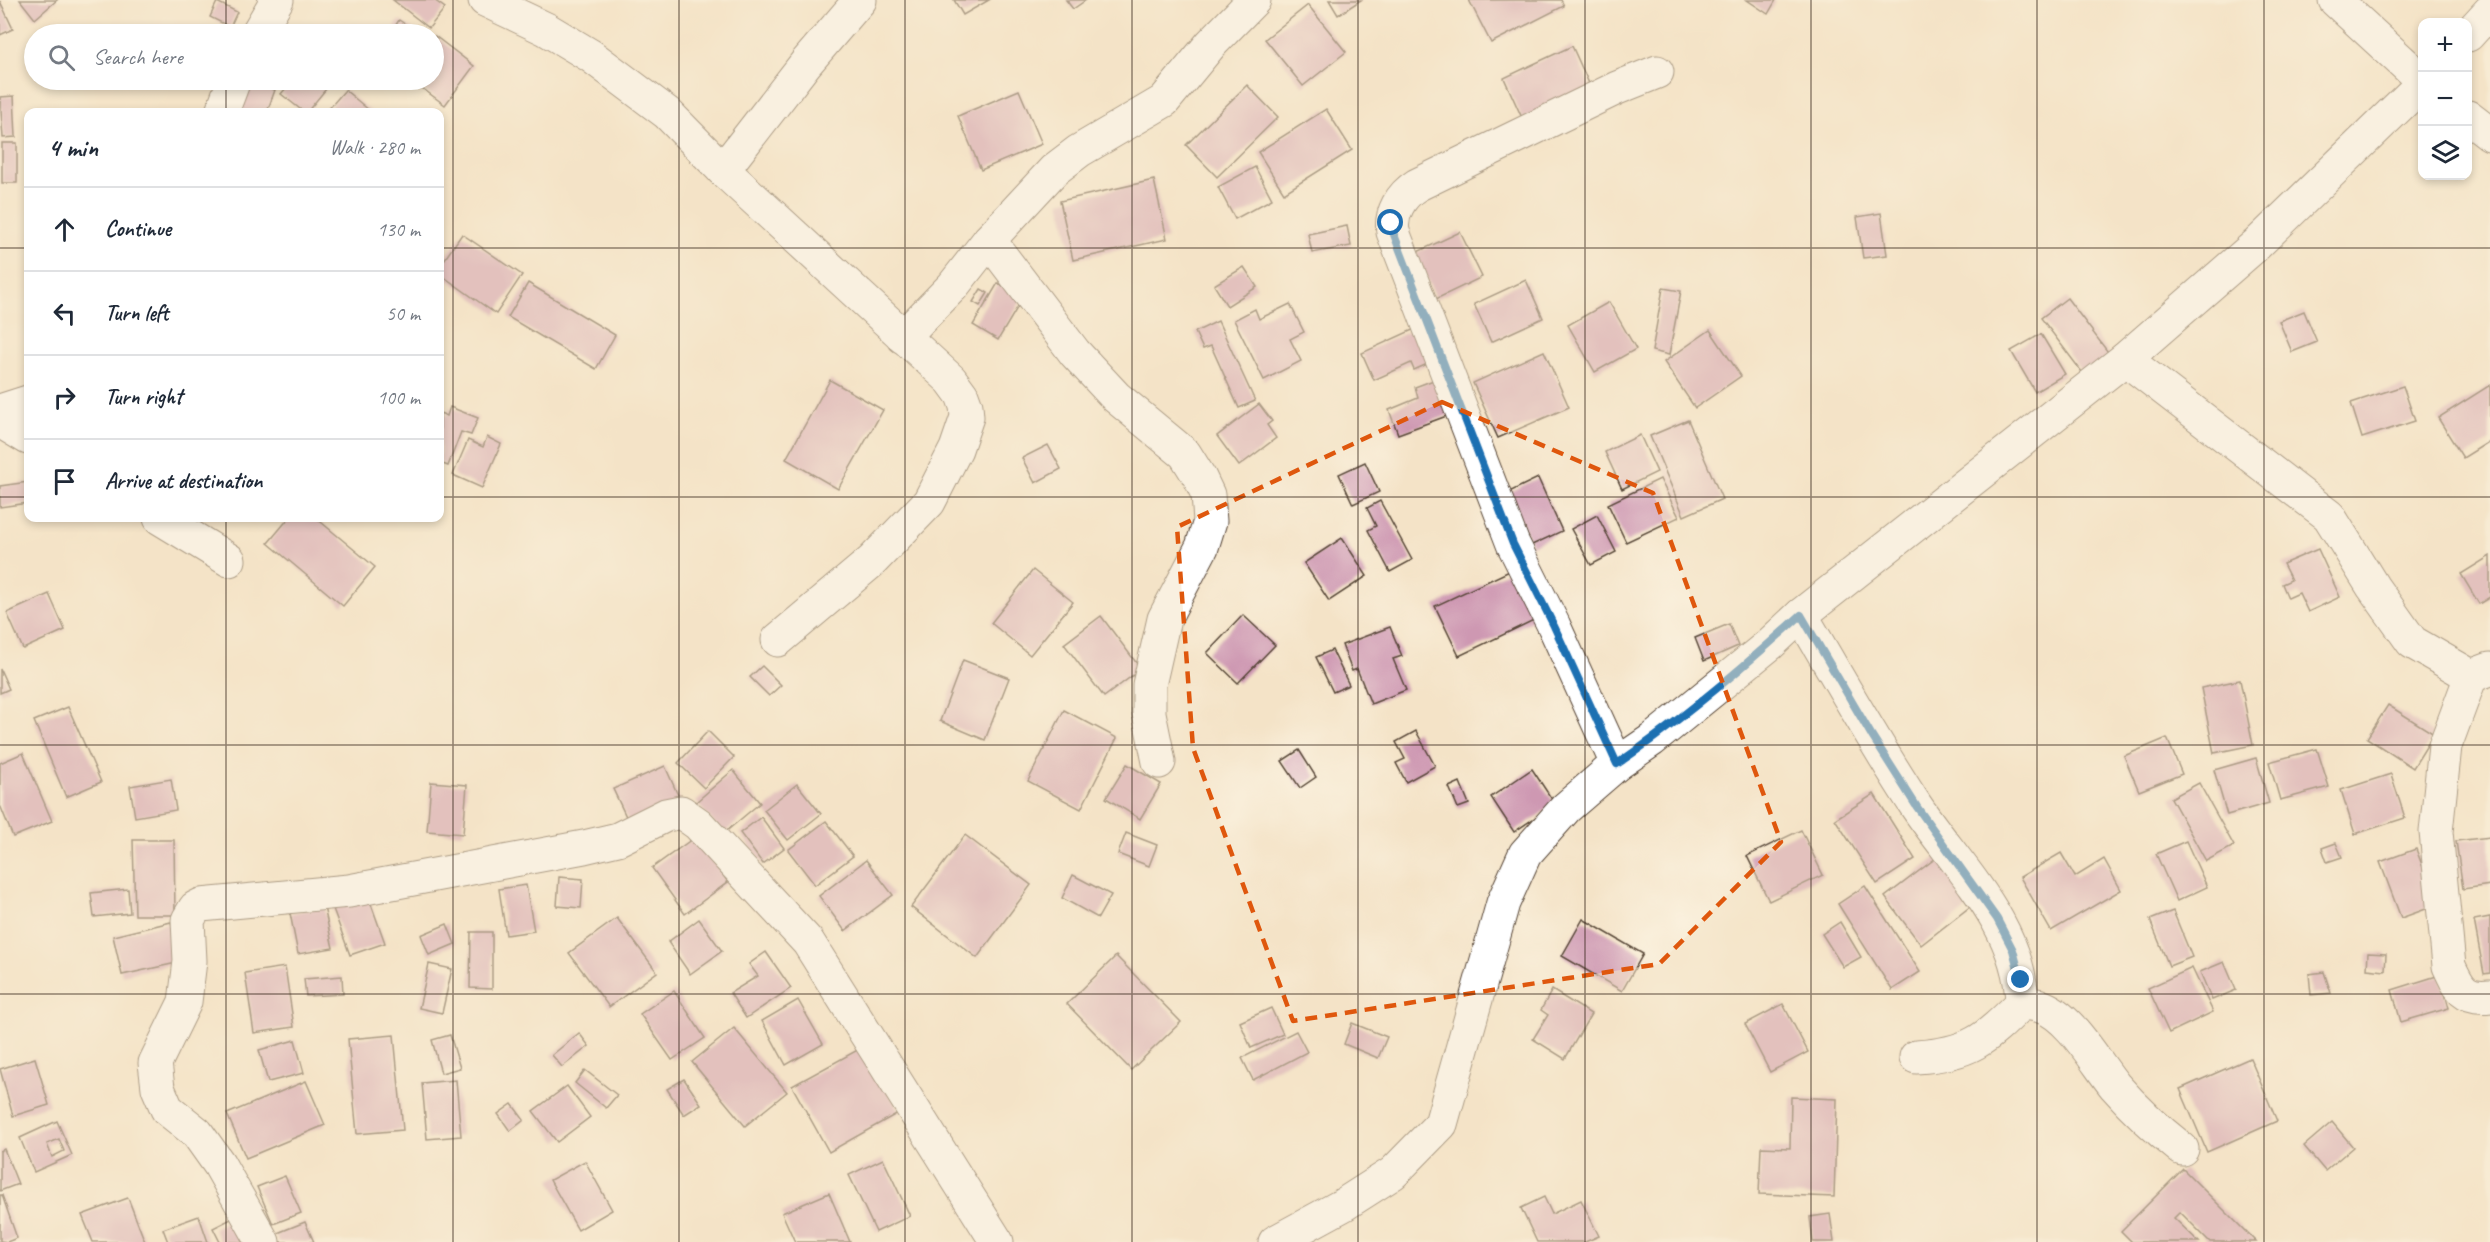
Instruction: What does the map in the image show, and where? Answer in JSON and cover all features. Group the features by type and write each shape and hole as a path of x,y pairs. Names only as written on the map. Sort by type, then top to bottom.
{"street":[{"path":"262,24 277,0"},
{"path":"485,0 546,28 591,56 667,112 723,170 951,380 962,395 967,417 956,449 929,502 872,561 778,640"},
{"path":"723,170 806,63 860,0"},
{"path":"903,337 952,286 1030,193 1065,161 1164,100 1210,44 1254,0"},
{"path":"2334,0 2418,78"},
{"path":"2472,31 2490,11"},
{"path":"1617,764 1554,626 1513,544 1391,223 1405,194 1417,185 1617,88 1658,72"},
{"path":"1275,1242 1343,1205 1393,1173 1441,1125 1503,903 1525,854 1566,808 1617,764 1652,740 1770,644 1801,615 2125,359 2256,245 2418,86"},
{"path":"224,108 230,90"},
{"path":"2472,120 2490,134"},
{"path":"989,240 1075,354 1116,397 1185,454 1208,495 1211,510 1210,522 1202,547 1164,619 1149,685 1149,713 1159,762"},
{"path":"2125,359 2329,516 2373,587 2412,642 2481,672 2445,746 2436,832 2449,966 2456,981 2466,994 2476,997 2490,996"},
{"path":"0,411 24,403"},
{"path":"0,422 24,436"},
{"path":"167,522 229,560"},
{"path":"1801,615 1872,736 1917,807 1997,919 2013,950 2021,980 2022,1004 1992,1033 1964,1050 1944,1056 1916,1057"},
{"path":"263,1242 219,1164 197,1134 167,1109 158,1088 155,1063 185,1002 190,961 188,920 195,908 201,905 349,891 584,847 618,839 666,815 681,812 698,824 808,942 997,1242"},
{"path":"2022,1004 2041,1006 2054,1013 2075,1034 2116,1086 2154,1127 2182,1149"}],"highlighted area":[{"path":"1442,402 1653,493 1781,842 1659,964 1293,1021 1193,748 1177,527"}],"building":[{"path":"20,0 57,0 35,19"},
{"path":"393,0 434,0 445,8 432,24 424,24"},
{"path":"954,0 989,0 963,15"},
{"path":"1066,0 1086,0 1073,9"},
{"path":"1329,0 1361,0 1338,15"},
{"path":"1469,0 1561,0 1564,6 1491,43"},
{"path":"1747,0 1776,0 1768,14"},
{"path":"0,1 13,29 0,35"},
{"path":"217,2 237,12 231,24 224,24 210,17"},
{"path":"1308,5 1346,52 1303,86 1265,39"},
{"path":"444,43 474,66 445,105 425,90 444,90"},
{"path":"1572,46 1591,88 1523,120 1504,78"},
{"path":"1247,85 1278,117 1217,177 1186,145"},
{"path":"246,90 275,90 268,108 239,108"},
{"path":"284,90 325,90 310,108 299,108 281,94"},
{"path":"345,90 366,108 329,108"},
{"path":"1019,90 1042,144 981,170 958,116"},
{"path":"14,96 16,137 3,138 0,97"},
{"path":"1326,109 1352,150 1284,193 1258,152"},
{"path":"2,143 17,143 17,183 2,183"},
{"path":"1255,167 1272,199 1235,219 1218,187"},
{"path":"1154,180 1167,239 1073,260 1060,201"},
{"path":"1881,213 1887,255 1863,258 1857,217"},
{"path":"1347,226 1351,246 1312,253 1308,234"},
{"path":"1460,232 1482,277 1436,299 1415,253"},
{"path":"462,234 522,275 496,314 444,277 444,260"},
{"path":"1244,267 1257,287 1227,306 1214,285"},
{"path":"1526,280 1543,318 1491,342 1474,304"},
{"path":"528,283 615,335 596,369 508,317"},
{"path":"998,283 1023,298 998,340 973,325"},
{"path":"1663,288 1681,291 1669,355 1652,351"},
{"path":"981,289 988,293 980,306 973,302"},
{"path":"2067,298 2114,360 2088,380 2041,318"},
{"path":"1609,302 1636,349 1595,372 1568,325"},
{"path":"1290,304 1304,332 1290,339 1301,361 1264,380 1234,320 1255,309 1259,319"},
{"path":"2304,311 2317,342 2292,352 2279,321"},
{"path":"1218,321 1255,401 1239,408 1211,346 1203,349 1195,332"},
{"path":"1419,327 1434,361 1414,370 1411,363 1374,380 1362,353"},
{"path":"1710,330 1741,376 1695,408 1664,362"},
{"path":"2041,334 2065,374 2035,392 2011,351"},
{"path":"1544,351 1569,407 1498,438 1473,383"},
{"path":"1439,378 1452,414 1398,434 1389,410 1418,398 1415,387"},
{"path":"830,380 883,410 838,489 786,459"},
{"path":"2490,385 2490,441 2463,458 2438,418"},
{"path":"2403,386 2415,421 2362,438 2351,403"},
{"path":"1259,404 1272,421 1267,425 1276,438 1239,466 1217,436"},
{"path":"450,407 478,418 471,435 461,432 448,466 444,464 444,415 447,416"},
{"path":"1688,420 1722,499 1684,516 1650,436"},
{"path":"1640,435 1657,472 1622,489 1605,452"},
{"path":"487,437 501,444 482,488 453,475 468,440 483,447"},
{"path":"1048,445 1061,469 1035,483 1022,458"},
{"path":"1365,462 1379,492 1353,504 1339,474"},
{"path":"1538,478 1562,531 1532,545 1507,493"},
{"path":"1660,479 1679,517 1626,542 1608,504"},
{"path":"24,483 24,504 0,507 0,486"},
{"path":"1380,501 1412,560 1390,572 1368,530 1376,526 1367,508"},
{"path":"1597,515 1616,552 1591,565 1571,529"},
{"path":"286,522 321,522 375,567 343,606 268,543"},
{"path":"1342,538 1367,576 1329,601 1304,563"},
{"path":"2318,549 2340,597 2308,612 2299,593 2288,598 2282,584 2291,580 2283,564"},
{"path":"2490,556 2490,597 2479,604 2461,574"},
{"path":"1518,567 1542,616 1459,656 1435,606"},
{"path":"1033,570 1073,602 1030,655 991,623"},
{"path":"49,594 65,630 23,649 7,613"},
{"path":"1243,615 1275,645 1238,683 1207,653"},
{"path":"1101,616 1141,669 1104,697 1064,644"},
{"path":"1729,624 1738,646 1704,661 1695,638"},
{"path":"1390,627 1402,656 1393,659 1406,690 1371,704 1357,669 1352,671 1342,645"},
{"path":"1332,650 1349,685 1333,692 1316,657"},
{"path":"963,660 1009,678 985,740 940,721"},
{"path":"762,666 781,685 769,696 750,677"},
{"path":"0,669 9,689 0,693"},
{"path":"2240,680 2253,745 2214,753 2201,688"},
{"path":"2388,705 2434,734 2413,768 2367,738"},
{"path":"68,707 101,782 66,797 34,721"},
{"path":"1064,710 1117,738 1081,809 1028,781"},
{"path":"708,731 734,757 704,788 678,763"},
{"path":"1416,731 1435,766 1406,782 1396,763 1405,759 1396,742"},
{"path":"2167,738 2182,774 2139,791 2124,756"},
{"path":"2317,749 2329,787 2280,800 2269,762"},
{"path":"1299,750 1316,777 1300,788 1282,761"},
{"path":"23,753 52,821 13,837 0,805 0,763"},
{"path":"2256,758 2269,803 2227,815 2214,770"},
{"path":"1127,764 1161,784 1140,819 1106,798"},
{"path":"665,766 681,802 630,825 613,789"},
{"path":"1532,769 1555,804 1514,832 1491,797"},
{"path":"733,770 760,803 723,834 696,802"},
{"path":"2391,774 2405,818 2355,834 2341,790"},
{"path":"171,779 176,810 135,817 130,786"},
{"path":"431,782 467,785 463,834 427,831"},
{"path":"1460,782 1469,804 1458,808 1449,787"},
{"path":"2199,783 2234,846 2206,861 2171,798"},
{"path":"797,784 821,814 788,840 764,810"},
{"path":"1874,794 1915,859 1877,884 1835,819"},
{"path":"761,817 784,848 763,864 740,833"},
{"path":"826,821 853,856 815,885 788,850"},
{"path":"1801,830 1823,875 1769,901 1747,856"},
{"path":"1126,833 1157,845 1149,866 1118,854"},
{"path":"965,835 1031,885 977,958 911,907"},
{"path":"695,837 728,882 685,914 652,868"},
{"path":"2490,837 2490,885 2463,889 2456,841"},
{"path":"133,840 174,840 175,915 135,915"},
{"path":"2186,841 2207,887 2177,901 2156,854"},
{"path":"2336,843 2342,857 2327,862 2322,848"},
{"path":"2416,849 2437,905 2401,918 2380,862"},
{"path":"2061,853 2075,877 2104,859 2121,890 2051,931 2020,877"},
{"path":"1940,855 1976,902 1921,945 1885,897"},
{"path":"866,860 893,895 845,931 819,896"},
{"path":"1073,875 1111,895 1098,918 1062,898"},
{"path":"559,877 583,879 581,908 557,906"},
{"path":"526,885 534,931 506,935 499,889"},
{"path":"1865,886 1920,972 1892,990 1838,904"},
{"path":"128,889 130,913 94,917 91,893"},
{"path":"367,893 385,943 350,955 332,906"},
{"path":"324,907 333,948 298,954 290,913"},
{"path":"2173,911 2192,957 2169,966 2150,920"},
{"path":"2490,917 2490,973 2484,974 2474,920"},
{"path":"617,918 657,972 609,1007 569,953"},
{"path":"699,919 722,951 690,974 668,942"},
{"path":"1583,919 1643,954 1622,991 1562,956"},
{"path":"171,922 181,962 122,975 113,936"},
{"path":"1840,922 1861,957 1843,967 1822,934"},
{"path":"447,924 455,944 429,955 421,935"},
{"path":"471,932 492,932 492,989 470,988"},
{"path":"766,952 791,988 746,1018 730,993 758,976 749,964"},
{"path":"2368,953 2386,954 2385,971 2367,969"},
{"path":"1116,956 1181,1022 1131,1070 1067,1004"},
{"path":"2224,962 2236,990 2212,1000 2200,972"},
{"path":"429,964 452,969 442,1013 419,1008"},
{"path":"285,967 294,1027 254,1033 245,973"},
{"path":"2192,968 2213,1012 2169,1033 2148,988"},
{"path":"2324,972 2331,993 2311,995 2309,974"},
{"path":"2440,975 2449,1008 2401,1022 2392,990"},
{"path":"342,976 343,994 306,996 304,979"},
{"path":"1552,990 1591,1014 1565,1059 1533,1039 1548,1015 1541,1010"},
{"path":"674,991 705,1038 672,1060 640,1014"},
{"path":"798,1000 823,1044 786,1065 762,1021"},
{"path":"1783,1004 1808,1052 1770,1072 1745,1024"},
{"path":"1271,1008 1283,1034 1251,1048 1240,1022"},
{"path":"1352,1023 1387,1037 1378,1058 1344,1044"},
{"path":"734,1028 787,1092 745,1126 692,1062"},
{"path":"1296,1031 1307,1052 1253,1080 1242,1058"},
{"path":"579,1033 589,1046 562,1067 552,1055"},
{"path":"394,1035 403,1130 357,1134 348,1039"},
{"path":"450,1035 460,1068 441,1073 432,1040"},
{"path":"295,1040 304,1073 268,1082 259,1050"},
{"path":"863,1047 900,1112 829,1152 792,1086"},
{"path":"35,1058 49,1105 13,1116 0,1069"},
{"path":"2250,1058 2277,1121 2207,1152 2180,1089"},
{"path":"585,1070 617,1095 606,1108 575,1083"},
{"path":"684,1079 701,1104 684,1115 667,1089"},
{"path":"456,1080 461,1136 427,1139 422,1083"},
{"path":"306,1081 325,1125 246,1158 227,1114"},
{"path":"567,1086 590,1117 557,1142 533,1111"},
{"path":"1791,1097 1837,1099 1834,1197 1759,1194 1761,1147 1790,1148"},
{"path":"512,1104 524,1120 510,1131 498,1114"},
{"path":"57,1121 72,1155 34,1172 20,1138","holes":["59,1139 64,1151 52,1157 47,1144"]},
{"path":"2332,1122 2353,1147 2325,1171 2304,1146"},
{"path":"4,1149 18,1184 0,1191 0,1151"},
{"path":"883,1159 910,1216 876,1232 849,1175"},
{"path":"585,1161 612,1210 578,1230 550,1180"},
{"path":"2183,1169 2256,1242 2210,1242 2180,1212 2174,1218 2199,1242 2132,1242 2121,1231"},
{"path":"285,1176 301,1213 273,1224 257,1187"},
{"path":"829,1193 850,1242 795,1242 782,1213"},
{"path":"0,1195 2,1195 17,1238 7,1242 0,1241"},
{"path":"1544,1197 1552,1214 1581,1200 1599,1236 1585,1242 1537,1242 1521,1208"},
{"path":"128,1198 145,1242 93,1242 82,1215"},
{"path":"1830,1214 1834,1242 1813,1242 1810,1217"},
{"path":"199,1216 208,1242 168,1242 163,1229"},
{"path":"235,1217 248,1242 220,1242 213,1228"},
{"path":"305,1222 314,1242 278,1242 275,1234"}],"route":[{"path":"1391,223 1495,501 1617,764 1652,740 1770,644 1801,615 1872,736 1917,807 1997,919 2013,950 2021,980"}]}
